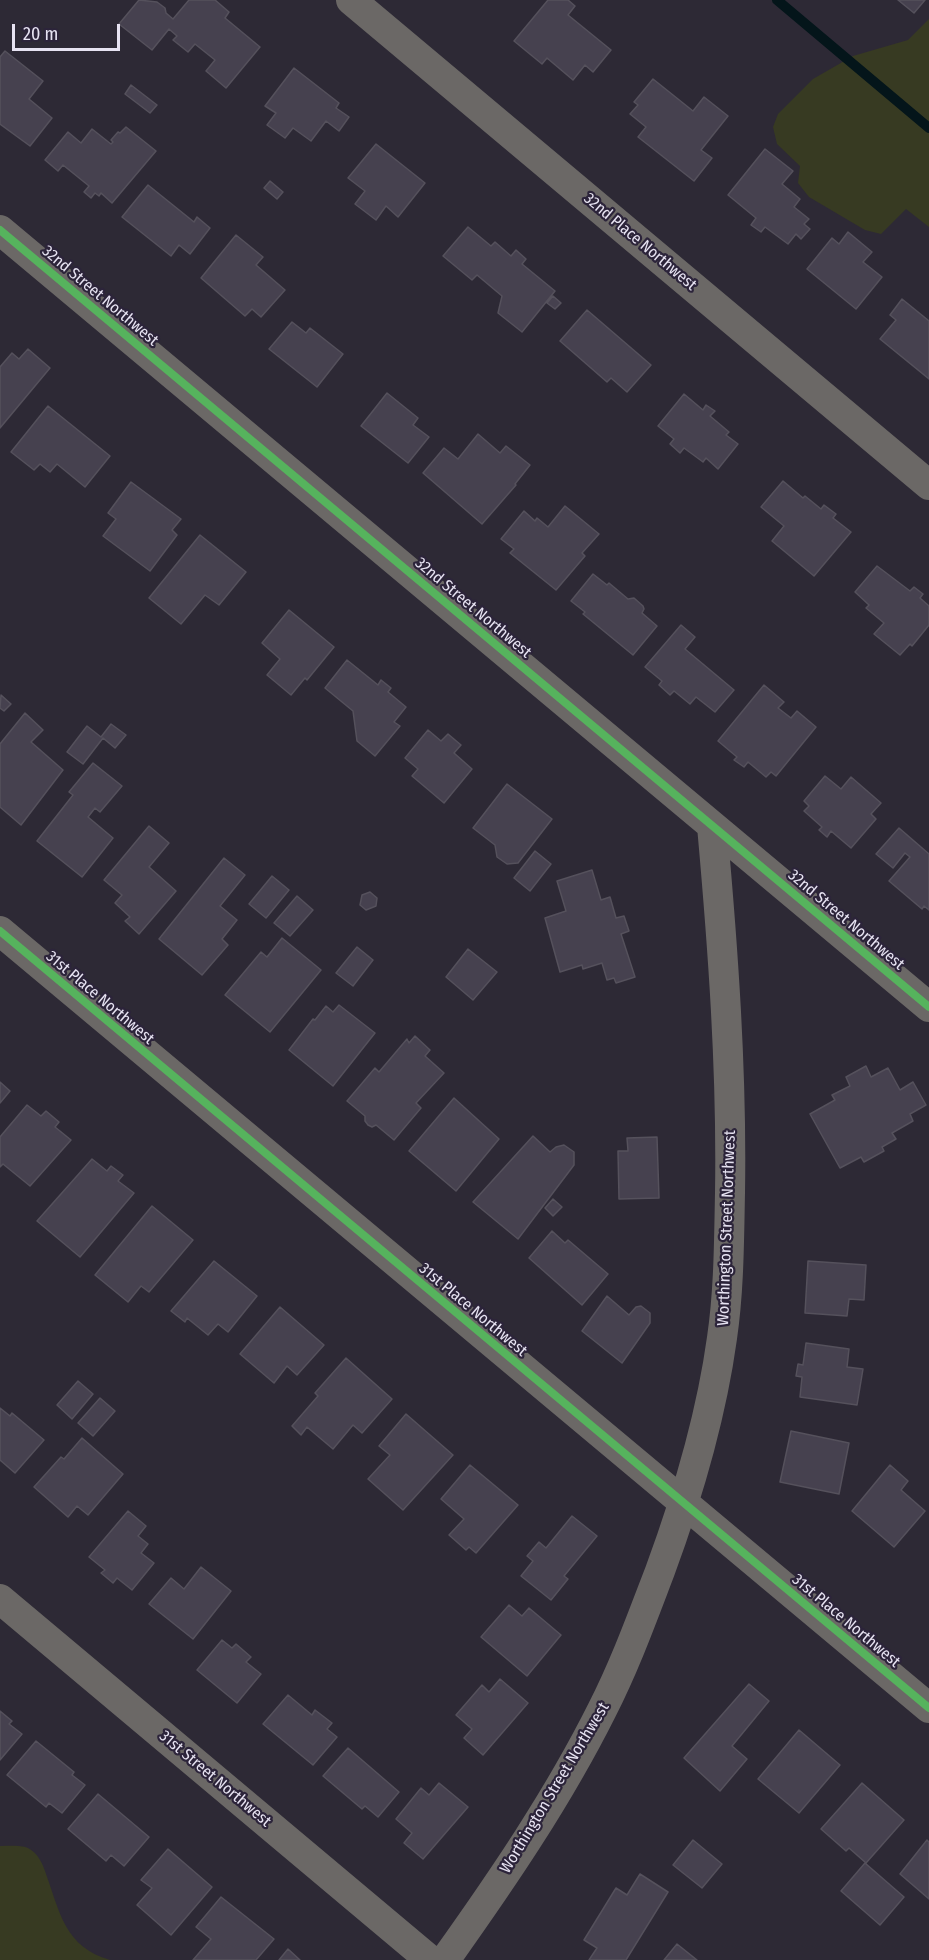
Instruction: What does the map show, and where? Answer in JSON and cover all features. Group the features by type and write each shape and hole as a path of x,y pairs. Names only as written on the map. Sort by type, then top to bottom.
{"street":[{"name":"32nd Place Northwest","path":"351,0 929,484"},
{"name":"32nd Street Northwest","path":"0,230 929,1007"},
{"name":"Worthington Street Northwest","path":"445,1960 484,1906 549,1805 604,1708 626,1659 684,1505 715,1386 727,1292 731,1137 727,1018 712,826"},
{"name":"31st Place Northwest","path":"0,931 929,1708"},
{"name":"31st Street Northwest","path":"0,1599 430,1960"}],"green space":[{"path":"929,19 929,227 906,209 881,234 865,230 809,197 798,183 800,166 777,144 773,127 778,114 813,79 853,56 908,40"},
{"path":"0,1846 25,1847 35,1853 43,1866 66,1927 83,1947 110,1960 0,1960"}],"building":[{"path":"139,0 157,2 173,19 189,0 215,0 229,12 225,18 260,47 226,88 206,71 215,60 195,44 188,52 173,40 177,36 169,29 152,50 119,24"},
{"path":"548,0 568,0 575,6 568,15 611,50 593,72 585,65 573,80 547,58 542,64 514,41"},
{"path":"898,0 925,0 914,13"},
{"path":"5,51 43,81 29,99 52,118 30,146 0,124 0,57"},
{"path":"294,68 339,103 336,108 349,117 339,131 326,121 311,141 293,128 285,138 267,125 276,113 265,106"},
{"path":"653,79 693,111 704,97 728,116 701,150 712,158 694,181 638,137 646,127 630,114 638,105 634,102"},
{"path":"131,85 157,105 150,113 125,94"},
{"path":"126,127 156,151 112,203 101,193 99,196 95,193 91,198 84,192 89,186 63,165 58,171 45,160 68,132 81,143 92,129 111,144 113,142 111,140 118,132 120,133"},
{"path":"376,144 425,183 398,217 386,206 376,220 355,204 365,191 348,178"},
{"path":"765,149 793,171 782,184 800,199 794,207 809,219 804,224 810,229 801,239 796,234 788,244 765,227 761,232 751,225 756,218 728,195"},
{"path":"270,181 283,192 277,199 264,188"},
{"path":"148,185 194,222 197,217 210,228 190,254 179,245 171,256 122,217"},
{"path":"468,227 491,246 495,242 511,256 516,250 526,259 522,264 555,291 522,332 498,313 502,296 477,275 472,280 443,256"},
{"path":"848,232 872,252 863,262 882,277 856,309 807,269 832,238 839,244"},
{"path":"236,235 263,257 256,265 285,290 261,317 252,309 245,316 201,278"},
{"path":"553,296 561,303 555,309 547,303"},
{"path":"902,299 929,321 929,379 880,339 896,320 890,315"},
{"path":"587,310 651,365 627,392 611,378 607,382 560,341"},
{"path":"292,322 306,333 310,328 343,354 317,387 269,349"},
{"path":"28,349 50,368 0,428 0,367 12,353 19,359"},
{"path":"387,393 418,418 413,425 429,437 408,463 361,426"},
{"path":"684,394 703,410 706,405 715,411 710,416 729,432 726,435 738,444 718,469 706,458 703,462 684,448 680,453 670,444 674,439 658,426"},
{"path":"48,406 110,456 85,487 57,464 50,472 40,464 34,470 11,452"},
{"path":"478,434 500,453 506,446 530,465 482,524 423,473 444,448 458,459"},
{"path":"783,481 803,498 805,496 821,509 824,505 836,514 833,518 851,532 814,576 772,541 784,526 761,507"},
{"path":"131,482 181,519 172,530 177,535 150,571 103,536 116,519 108,513"},
{"path":"565,506 599,534 582,553 585,556 556,590 510,553 514,549 501,539 524,511 535,521 537,518 548,527"},
{"path":"200,535 246,572 219,605 205,595 181,624 149,598"},
{"path":"877,566 910,591 914,587 923,594 920,598 929,606 929,625 912,646 910,644 900,655 874,634 884,623 866,608 869,605 855,592"},
{"path":"593,574 607,585 609,583 628,599 634,598 643,606 642,613 657,626 633,655 583,614 585,612 571,601"},
{"path":"289,610 334,647 307,680 305,678 291,695 267,675 280,659 262,643"},
{"path":"681,625 695,637 685,649 734,690 715,712 696,697 690,704 674,691 670,695 659,685 662,681 645,667"},
{"path":"347,660 378,685 381,680 391,688 388,692 406,707 394,722 400,726 375,756 357,741 353,711 325,688"},
{"path":"764,685 784,702 778,708 791,718 797,711 816,727 776,776 771,772 766,777 748,762 744,767 734,760 737,757 718,741"},
{"path":"1,695 11,704 4,711 0,708"},
{"path":"25,713 43,730 31,742 63,770 21,825 0,807 0,744"},
{"path":"111,724 126,735 115,748 103,738 83,764 67,752 87,726 101,737"},
{"path":"428,730 441,741 448,734 461,745 454,753 472,769 444,803 412,776 418,769 405,758"},
{"path":"93,763 122,786 100,812 95,808 88,817 113,838 82,877 37,841 73,795 69,792"},
{"path":"825,776 841,789 851,777 881,803 871,814 876,819 851,848 831,831 827,837 819,830 822,827 804,811 809,806 804,801"},
{"path":"507,784 552,819 518,863 507,864 497,857 495,845 473,828"},
{"path":"149,826 169,843 149,867 176,891 139,934 125,921 130,917 115,903 122,895 104,880"},
{"path":"899,828 929,854 929,910 924,906 922,909 889,881 910,857 905,853 893,868 876,854"},
{"path":"535,851 551,864 530,891 514,878"},
{"path":"224,858 245,875 220,906 237,920 222,939 228,945 202,975 159,939"},
{"path":"592,870 601,900 610,897 616,918 624,916 629,931 621,934 635,977 616,983 614,978 607,980 602,963 583,969 582,965 560,972 545,918 566,911 557,881"},
{"path":"272,876 289,890 266,918 249,904"},
{"path":"370,892 377,898 376,906 366,910 360,905 362,895"},
{"path":"297,896 313,910 290,936 274,923"},
{"path":"282,938 321,970 270,1032 225,995 261,952 267,957"},
{"path":"357,947 373,960 353,986 336,973"},
{"path":"468,949 497,972 473,1000 446,977"},
{"path":"339,1005 375,1033 333,1086 289,1050 326,1006 333,1012"},
{"path":"415,1036 430,1050 425,1056 444,1073 416,1103 421,1108 394,1140 376,1125 372,1127 368,1125 365,1116 347,1101 375,1068 379,1072 407,1039 409,1043"},
{"path":"866,1066 871,1077 888,1068 900,1090 913,1082 926,1105 910,1114 913,1121 892,1133 896,1139 882,1147 884,1151 864,1162 861,1157 840,1168 810,1114 835,1100 832,1095 850,1086 846,1077"},
{"path":"0,1082 10,1091 0,1103"},
{"path":"454,1098 499,1139 456,1191 409,1151"},
{"path":"27,1105 41,1116 46,1111 59,1122 55,1127 71,1140 30,1186 3,1164 0,1167 0,1137"},
{"path":"533,1136 550,1152 564,1145 574,1152 574,1165 518,1239 473,1202"},
{"path":"657,1137 659,1198 619,1199 618,1151 628,1151 627,1138"},
{"path":"92,1159 107,1171 111,1166 123,1175 118,1181 134,1193 80,1257 37,1221"},
{"path":"553,1199 562,1207 553,1216 545,1208"},
{"path":"152,1206 193,1240 149,1292 141,1286 128,1302 95,1275"},
{"path":"552,1231 565,1243 568,1240 608,1274 582,1305 529,1258"},
{"path":"214,1261 257,1296 228,1332 218,1324 208,1335 187,1318 185,1322 171,1311"},
{"path":"808,1261 866,1265 864,1300 849,1299 847,1316 805,1313"},
{"path":"607,1296 629,1315 636,1307 641,1306 650,1313 650,1323 622,1363 582,1331"},
{"path":"280,1307 324,1345 297,1375 287,1366 274,1383 240,1354"},
{"path":"806,1343 849,1349 847,1367 863,1369 857,1405 800,1397 802,1377 796,1376 798,1364 803,1365"},
{"path":"346,1358 392,1399 362,1433 353,1425 333,1449 307,1427 301,1435 292,1426 318,1396 315,1393"},
{"path":"78,1381 93,1394 72,1419 57,1405"},
{"path":"100,1398 115,1411 93,1436 78,1423"},
{"path":"0,1408 10,1416 12,1413 44,1440 15,1473 0,1460"},
{"path":"406,1414 453,1455 403,1510 368,1479 390,1455 379,1446"},
{"path":"791,1431 849,1443 839,1494 780,1482"},
{"path":"82,1438 123,1474 88,1515 77,1506 68,1517 34,1487 61,1457 64,1459"},
{"path":"470,1465 518,1505 476,1553 469,1547 466,1550 449,1535 464,1519 441,1499"},
{"path":"890,1465 908,1481 901,1490 925,1511 894,1547 852,1511"},
{"path":"128,1511 146,1526 138,1536 148,1544 141,1553 154,1563 132,1590 117,1578 113,1583 101,1573 105,1570 89,1557"},
{"path":"572,1516 597,1536 564,1576 568,1579 551,1600 521,1576 533,1561 527,1556 539,1542 546,1548"},
{"path":"201,1567 231,1591 193,1639 149,1604 171,1578 184,1589"},
{"path":"509,1605 522,1616 529,1608 561,1635 527,1676 481,1637"},
{"path":"222,1640 232,1648 236,1644 251,1657 246,1662 261,1674 237,1703 197,1670"},
{"path":"500,1679 528,1703 483,1755 464,1738 472,1729 456,1715 482,1685 489,1692"},
{"path":"749,1684 769,1701 732,1746 747,1759 720,1791 684,1758"},
{"path":"288,1695 312,1715 315,1710 332,1723 327,1729 337,1737 313,1765 263,1724"},
{"path":"0,1711 12,1721 9,1724 22,1734 0,1760"},
{"path":"799,1730 840,1765 799,1813 758,1779"},
{"path":"36,1741 74,1772 72,1775 85,1785 62,1813 49,1803 46,1807 7,1775"},
{"path":"348,1748 399,1792 378,1817 365,1806 362,1809 323,1776"},
{"path":"439,1783 468,1807 423,1859 404,1843 412,1833 396,1819 421,1788 429,1795"},
{"path":"862,1783 904,1820 866,1863 849,1848 846,1851 821,1829"},
{"path":"98,1794 149,1837 124,1866 111,1855 106,1861 68,1829"},
{"path":"693,1840 722,1864 702,1888 673,1865"},
{"path":"927,1840 929,1842 929,1899 900,1874"},
{"path":"168,1849 212,1887 171,1935 137,1905 152,1888 141,1880"},
{"path":"865,1863 904,1897 880,1925 841,1891"},
{"path":"640,1874 668,1892 626,1960 589,1960 597,1948 584,1940 616,1888 627,1895"},
{"path":"221,1897 274,1939 256,1960 193,1960 211,1939 196,1927"},
{"path":"677,1944 697,1960 664,1960"},
{"path":"288,1949 300,1960 279,1960"}],"waterway":[{"path":"777,0 929,128"}],"cycle path":[{"path":"0,230 929,1007"},
{"path":"0,931 929,1708"}]}
